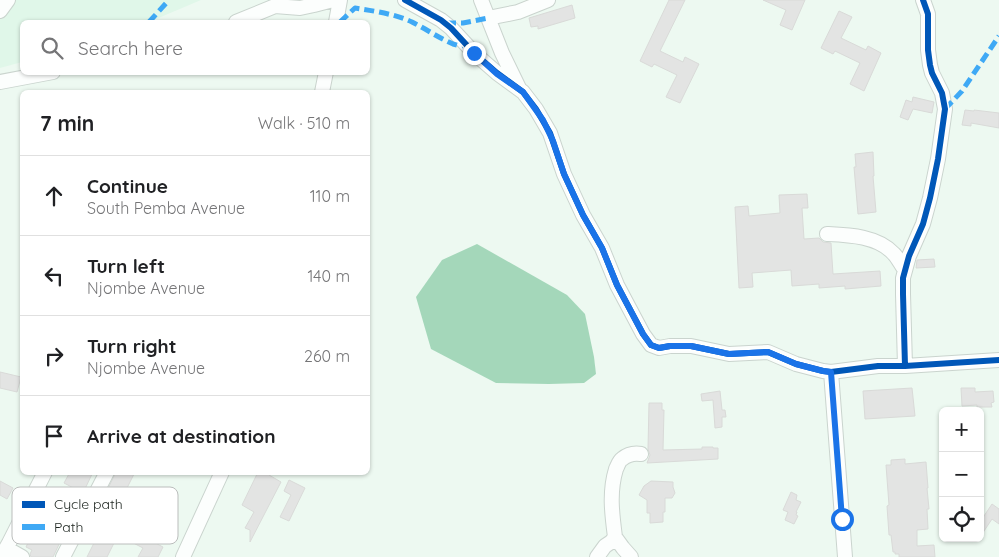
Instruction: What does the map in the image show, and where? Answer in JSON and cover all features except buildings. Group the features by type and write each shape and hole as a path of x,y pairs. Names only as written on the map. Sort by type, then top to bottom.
{"street":[{"path":"0,11 8,0"},
{"path":"240,20 279,2 300,8 333,0"},
{"path":"336,20 340,0"},
{"path":"405,0 446,23 497,74 519,88"},
{"path":"480,0 519,88 536,109 550,133 567,181 583,215 602,248 617,285 643,334 651,345 659,348 691,346 729,354 768,352 796,364 831,372 878,366 999,360"},
{"path":"488,18 518,12 548,0"},
{"path":"906,366 902,286 905,270 930,198 945,109 942,93 930,65 928,14 923,0"},
{"path":"0,82 37,75"},
{"path":"322,90 325,75"},
{"path":"827,234 859,237 877,242 894,253 905,270"},
{"path":"831,372 845,557"},
{"path":"631,557 615,537 611,505 612,488 616,471 622,458 631,454 641,454"},
{"path":"36,487 42,475"},
{"path":"98,487 104,475"},
{"path":"183,557 221,475"},
{"path":"12,534 3,551 22,557"},
{"path":"597,557 615,537"},
{"path":"63,557 70,544"}],"shaded area":[{"path":"0,0 201,0 154,20 20,20 20,63 0,68"},
{"path":"477,244 567,295 585,314 596,374 584,383 496,383 431,349 416,297 442,260"}],"marked path":[{"path":"151,20 169,0"},
{"path":"342,20 355,8 377,12 412,22 453,44 467,45"},
{"path":"446,23 463,23 488,18"},
{"path":"945,109 962,91 999,36"}],"cycle path":[{"path":"405,0 441,20 451,28 474,53 523,92 536,109 550,133 564,174 583,215 602,248 617,285 643,334 651,345 659,348 691,346 729,354 768,352 796,364 831,372 878,366 999,360"},
{"path":"905,366 903,278 909,256 923,224 930,198 945,109 942,93 930,65 928,14 923,0"}],"route":[{"path":"474,53 497,74 519,88 543,120 550,133 564,174 583,215 602,248 617,285 646,340 651,345 659,348 691,346 729,354 768,352 796,364 831,372 842,519"}]}
